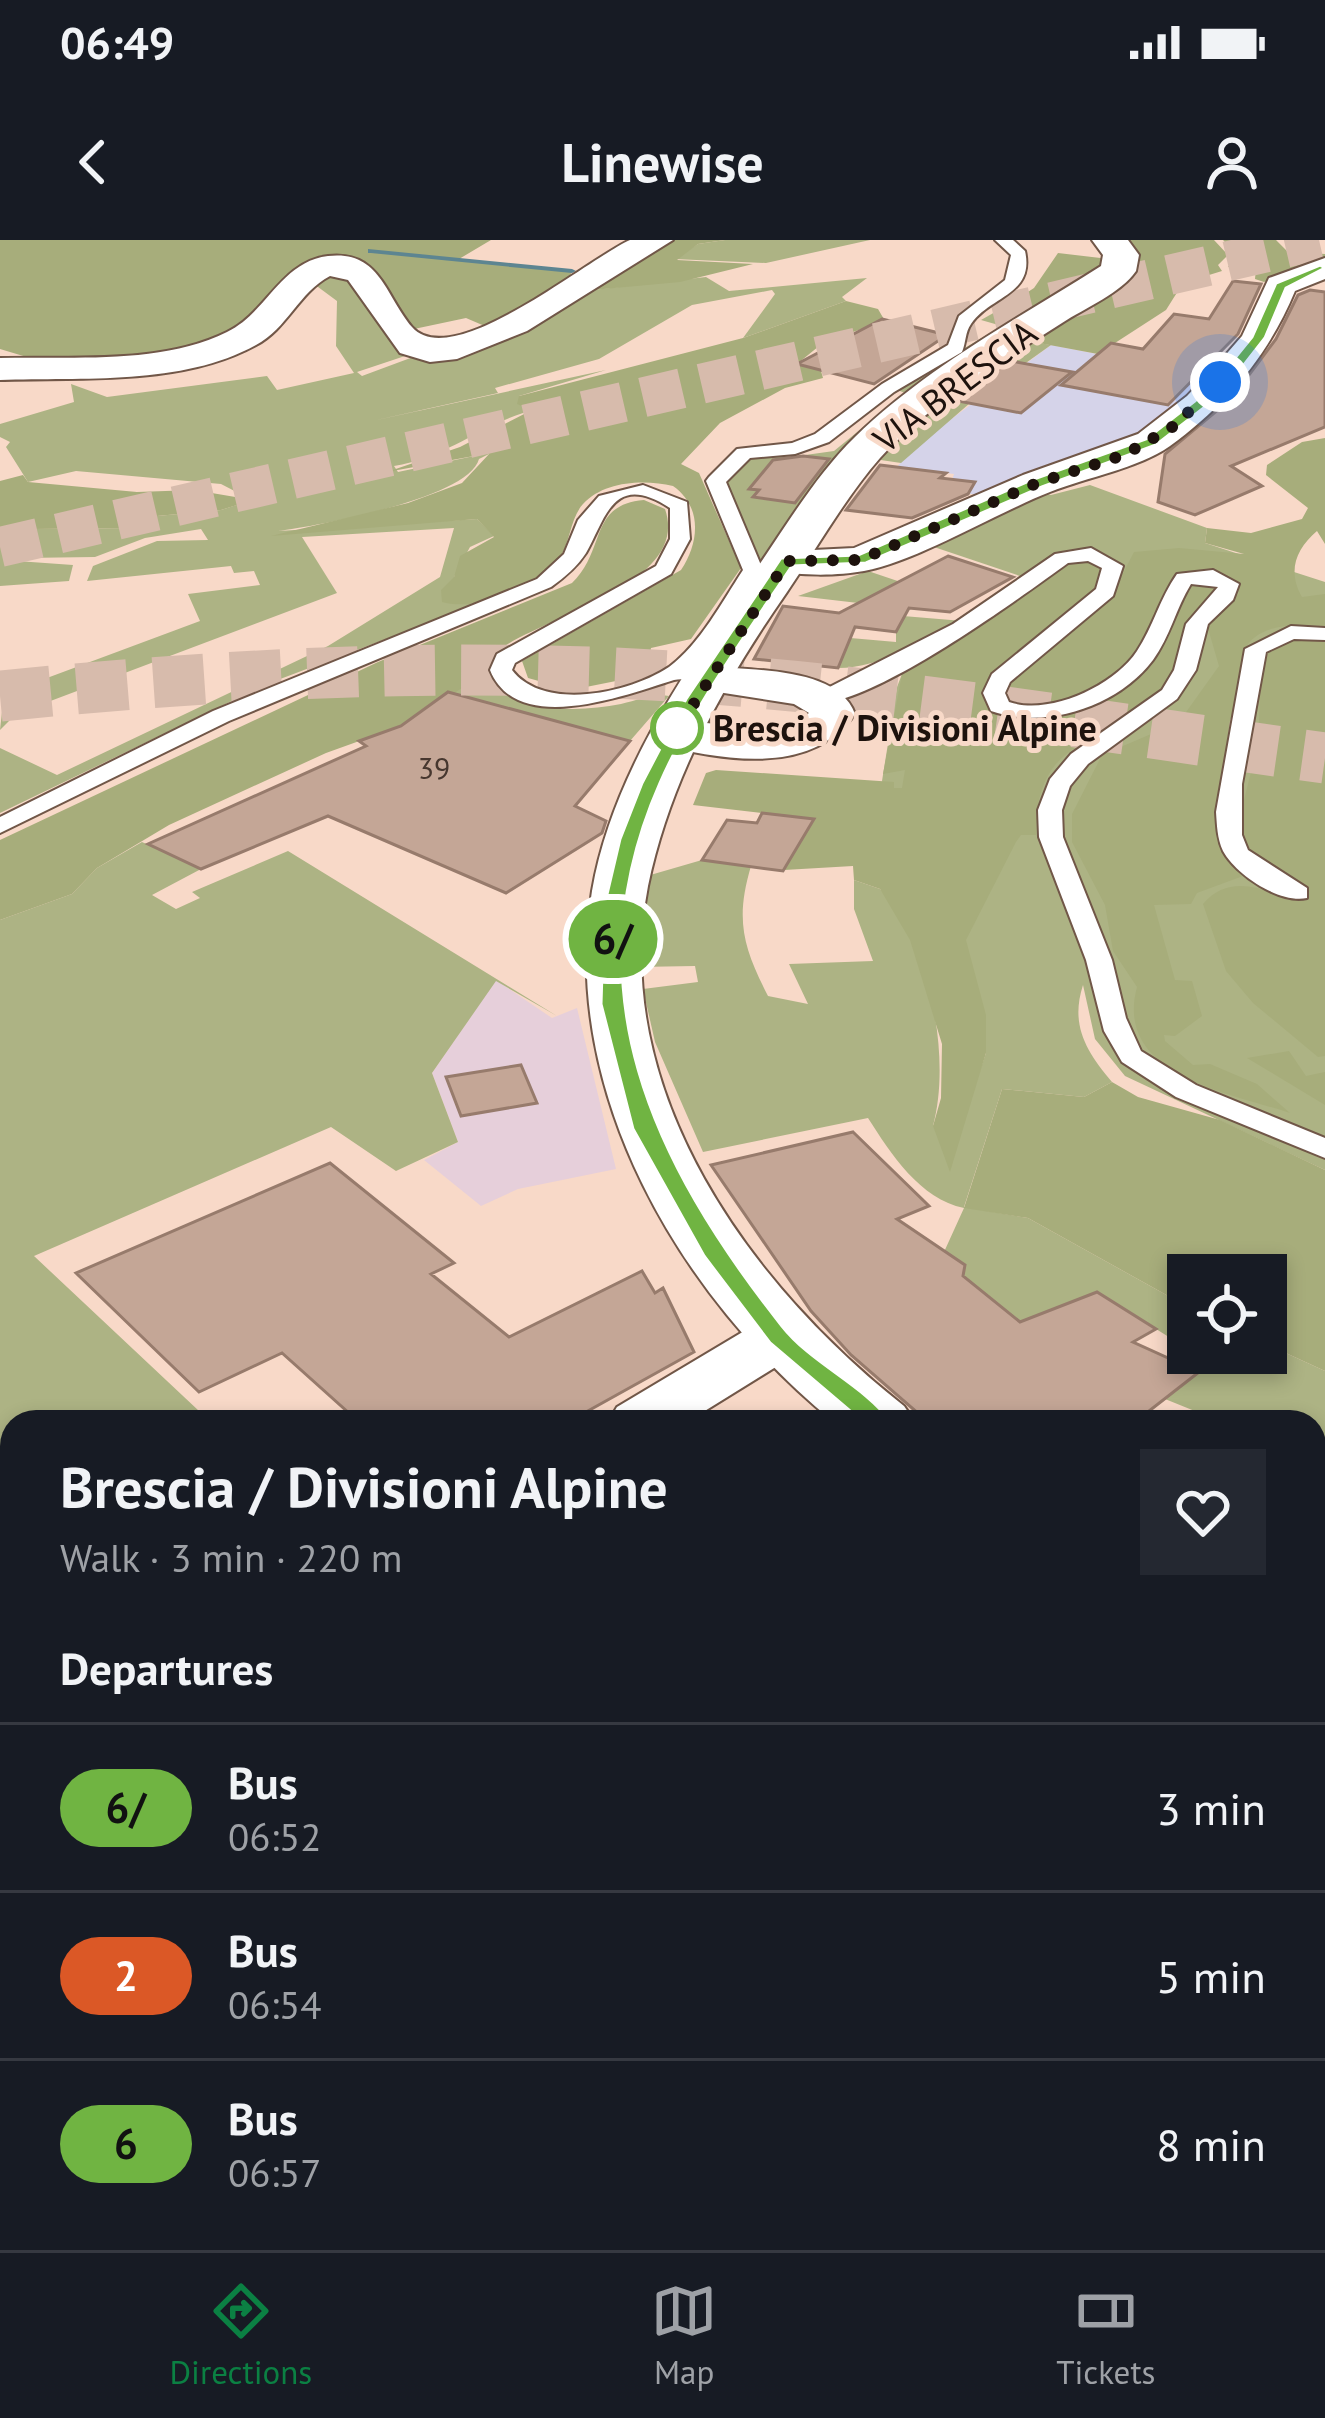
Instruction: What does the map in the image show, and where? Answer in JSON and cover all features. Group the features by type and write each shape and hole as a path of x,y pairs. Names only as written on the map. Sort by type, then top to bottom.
{"street":[{"path":"0,369 166,357 224,346 259,328 310,272 335,265 354,268 369,281 404,339 421,350 440,351 520,322 603,263 657,240"},
{"name":"VIA BRESCIA","path":"865,1410 778,1338 716,1256 644,1129 612,1004 614,907 629,839 674,734 692,675 787,561 865,450 906,412 1118,272 1121,255 1110,240"},
{"path":"787,561 860,560 1037,483 1151,442 1200,404 1235,367 1258,338 1280,285 1325,268"},
{"path":"674,734 794,743 822,732 832,714 819,698 692,675"},
{"path":"660,1410 778,1338"}],"lane":[{"path":"0,826 221,716 544,583 579,547 586,522 603,500 625,492 653,492 680,506 680,539 664,570 506,659 501,670 504,678 527,693 571,700 632,692 692,675 711,634 753,570 716,481 744,453 795,448 822,438 888,388 956,348 959,329 1000,297 1016,274 1019,254 1003,240"},
{"path":"819,698 881,673 961,628 1062,558 1090,554 1113,566 1106,592 1000,679 994,693 999,706 1018,713 1059,710 1137,665 1184,578 1213,575 1229,584 1226,597 1200,618 1182,677 1159,705 1060,774 1051,800 1053,843 1060,873 1098,959 1112,1022 1135,1060 1165,1079 1285,1127 1325,1149"},
{"path":"1298,893 1245,862 1227,833 1228,813 1256,649 1291,632 1325,634"}],"shaded area":[{"path":"1051,345 1209,376 1184,404 1126,447 992,495 969,494 975,483 952,480 954,474 897,467 915,446"},
{"path":"496,980 552,1018 577,1008 616,1169 518,1189 481,1206 424,1160 458,1142 432,1073"}],"green space":[{"path":"0,240 491,240 459,259 572,271 568,280 494,330 466,318 414,329 374,275 348,261 236,338 175,354 50,364 0,349"},
{"path":"670,240 725,240 698,244 677,260 753,264 680,282 593,290"},
{"path":"870,240 766,263 674,259 698,244"},
{"path":"1124,240 1214,240 1228,255 1218,265 1222,271 1183,283 1166,310 1098,354 1028,341 1135,271 1137,254"},
{"path":"1223,240 1276,240 1288,252 1325,254 1325,259 1264,282 1255,279 1256,268 1228,267 1238,255"},
{"path":"1058,253 1109,259 1034,308 1011,303 1034,288"},
{"path":"336,271 360,292 405,356 357,372 362,376 593,290 706,277 729,291 867,278 842,297 846,301 743,338 775,294 772,290 692,305 599,359 495,388 498,393 372,421 606,370 519,396 537,409 433,455 394,466 398,472 493,452 449,486 390,508 278,531 477,519 494,536 470,547 454,577 473,606 267,684 0,813 0,748 57,775 328,646 440,577 454,528 302,537 337,593 16,714 0,730 4,694 200,621 188,594 260,585 254,571 234,573 231,566 87,581 93,566 157,541 208,540 201,529 145,538 95,557 22,558 17,561 73,565 69,581 0,586 0,543 34,529 133,528 157,516 221,510 252,500 221,484 76,471 28,482 6,447 10,442 0,437 0,424 74,402 71,384 107,397 267,376 277,390 354,373 336,346 337,301 314,284"},
{"path":"846,301 878,309 885,321 824,342 797,364 821,371 823,378 785,388 720,423 681,464 699,473 741,568 691,639 651,648 648,665 622,675 621,680 571,690 528,678 522,661 681,570 692,548 695,526 689,504 673,486 625,484 602,490 579,509 552,568 507,595 472,604 442,602 441,590 454,577 460,556 494,537 477,519 271,536 408,503 462,483 490,453 387,472 460,447 532,410 517,404 519,396 743,338"},
{"path":"1011,303 1034,308 1004,326 1005,333 765,571 726,483 755,454 791,457 834,451 905,393 895,389 1002,326 981,320"},
{"path":"1028,341 1051,345 970,403 901,463 874,459 937,404"},
{"path":"1325,438 1325,544 1317,531 1299,553 1295,578 1302,597 1325,594 1325,626 1268,630 1244,651 1231,859 1243,876 1197,893 1191,904 1154,905 1175,980 1192,981 1202,1016 1175,1036 1164,1035 1165,1041 1193,1065 1210,1064 1257,1084 1290,1113 1182,1076 1159,1061 1142,1041 1134,1017 1137,987 1113,951 1105,905 1072,842 1072,814 1102,755 1179,722 1219,666 1205,618 1239,594 1238,583 1210,570 1178,576 1155,628 1134,660 1082,697 1043,705 1007,692 1007,685 1112,595 1134,552 1179,548 1244,554 1205,543 1207,528 1251,533 1302,519 1308,508 1266,475 1267,465 1302,442"},
{"path":"23,475 28,482 137,492 194,490 253,500 221,510 157,516 133,528 34,529 0,543 0,481"},
{"path":"1090,485 1207,528 1205,543 1325,582 1325,1170 1125,1076 1095,1039 1083,985 1078,1013 1083,1037 1112,1082 1084,1097 1002,1089 964,1207 1028,1218 1167,1295 1167,1336 1097,1292 1018,1323 962,1280 944,1252 964,1208 920,1185 868,1118 703,1152 655,1042 643,989 698,982 695,966 636,967 640,878 702,860 751,866 743,918 753,963 768,996 808,1004 789,964 873,961 854,909 854,880 880,889 912,939 923,969 938,1034 940,1067 933,1126 976,1082 986,1053 882,781 902,674 998,613 1026,578 928,545 1041,492 1051,495"},
{"path":"644,500 665,509 667,537 654,561 630,581 503,647 482,663 483,675 401,726 326,753 169,825 97,868 72,894 0,920 0,840 378,662 572,583 583,570 606,519 626,504"},
{"path":"1076,557 1109,566 1100,592 988,683 985,695 1003,713 1034,719 1135,669 1188,581 1222,582 1162,689 1141,709 1061,758 1048,776 1039,801 1036,835 1021,835 1016,842 966,940 986,1015 986,1053 950,1172 933,1126 941,1098 942,1044 910,940 880,889 854,880 853,866 784,870 813,819 693,805 706,773 716,770 894,782 894,788 902,788 905,770 883,774 902,674"},
{"path":"868,571 948,598 884,606 798,596"},
{"path":"855,612 963,621 902,652 854,667 838,668 845,649 762,641 782,632 896,642 896,632"},
{"path":"1281,638 1325,639 1325,1056 1318,1057 1253,1003 1226,971 1203,904 1233,886 1290,898 1306,887 1264,868 1244,851 1239,820 1258,744 1262,652"},
{"path":"483,675 512,697 547,707 585,709 669,696 630,741 448,692"},
{"path":"142,842 201,869 152,895 176,909 200,898 192,892 288,851 557,1016 496,981 432,1073 458,1142 396,1171 331,1127 34,1256 198,1410 0,1410 0,920 72,894 97,868"},
{"path":"1289,1051 1306,1076 1325,1072 1325,1105 1247,1058"},
{"path":"1112,1082 1138,1097 1220,1120 1325,1170 1325,1371 1287,1354 1287,1254 1167,1254 1167,1295 1028,1218 964,1208 1002,1089 1084,1097"},
{"path":"1287,1354 1325,1371 1325,1410 1192,1410 1165,1399 1196,1374 1287,1374"}],"building":[{"path":"1233,281 1261,284 1238,334 1168,405 1061,385 1111,343 1143,349 1174,314 1209,319"},
{"path":"1310,290 1325,292 1325,427 1231,466 1262,486 1195,515 1158,502 1165,454 1231,399 1276,339 1298,295"},
{"path":"882,319 947,335 874,384 797,364"},
{"path":"1011,361 1072,372 1021,413 953,400"},
{"path":"829,459 795,503 753,497 759,490 749,489 773,460"},
{"path":"880,465 946,473 940,478 975,482 968,494 912,518 846,510"},
{"path":"948,556 1013,577 950,612 909,608 896,632 855,627 838,668 754,659 783,606 839,613"},
{"path":"448,692 630,741 575,806 606,821 602,833 506,893 328,816 201,869 148,844 366,746 359,741 401,726"},
{"path":"762,813 814,819 783,871 702,860 727,820 757,823"},
{"path":"521,1065 537,1103 461,1116 446,1077"},
{"path":"853,1132 929,1206 897,1219 965,1265 963,1276 1020,1322 1097,1292 1156,1329 1133,1342 1167,1357 1167,1374 1196,1374 1150,1410 914,1410 851,1355 811,1311 711,1165"},
{"path":"330,1163 454,1263 431,1274 509,1337 642,1271 655,1293 663,1288 694,1352 590,1410 346,1410 282,1353 199,1392 76,1273"}],"waterway":[{"path":"371,251 572,271"}],"tunnel":[{"path":"0,547 1319,240"},
{"path":"0,696 350,672 613,673 857,693 1325,758"}],"bus line":[{"name":"6/","path":"863,1410 778,1338 716,1256 644,1129 612,1004 610,978 614,907 629,839 651,783 694,699 787,561 833,564 860,560 1037,483 1151,442 1200,404 1235,367 1258,338 1280,285 1325,268"}],"place":[{"name":"Brescia / Divisioni Alpine","path":"677,728"}],"route":[{"path":"677,728 674,734 787,561 833,564 860,560 1037,483 1124,455 1174,426 1220,382"}]}
